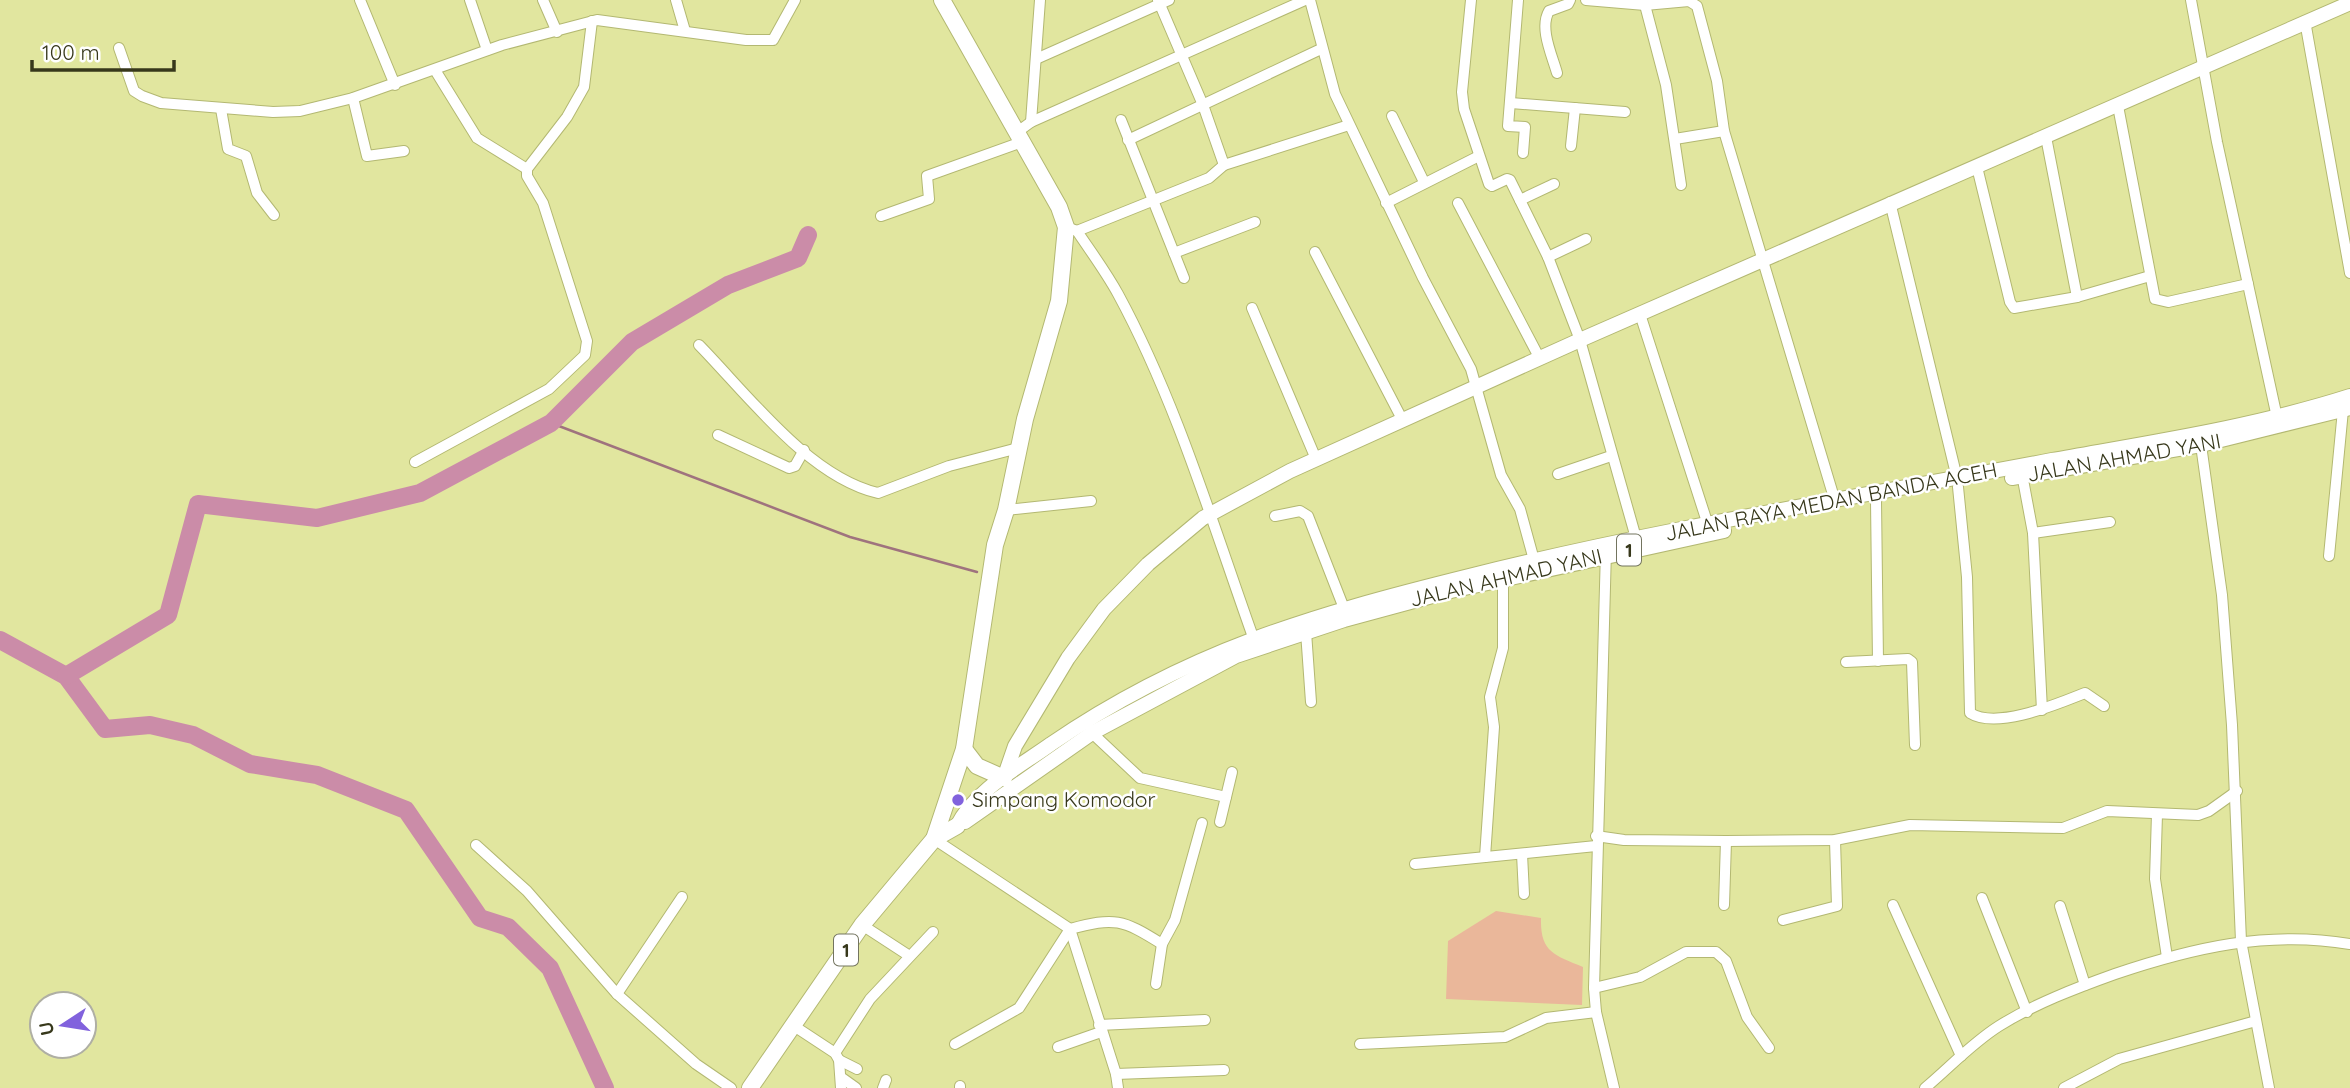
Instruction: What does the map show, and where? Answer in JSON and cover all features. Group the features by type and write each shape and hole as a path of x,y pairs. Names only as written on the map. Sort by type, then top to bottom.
{"highway":[{"path":"934,839 964,749 983,607 995,545 1006,510 1018,448 1059,301 1071,229 942,0"},
{"path":"964,749 977,766 1004,778"},
{"name":"JALAN RAYA MEDAN BANDA ACEH","path":"750,1088 862,925 934,839 957,826"}],"main road":[{"path":"1004,778 1015,746 1055,680 1104,609 1148,564 1209,514 1316,459 1580,340 2350,2"},
{"name":"JALAN RAYA MEDAN BANDA ACEH","path":"2022,471 2278,422 2350,396"},
{"name":"JALAN AHMAD YANI","path":"957,826 1092,733 1236,656 1306,632 1346,613 1503,578 1606,549 1876,502 2022,471 2201,445 2278,422 2347,409"},
{"name":"JALAN RAYA MEDAN BANDA ACEH","path":"957,826 964,813 1004,778 1071,731 1149,685 1253,637 1534,560 1606,549 1636,538 1835,501 1958,483"}],"street":[{"path":"360,0 395,85"},
{"path":"470,0 486,50"},
{"path":"543,0 556,32"},
{"path":"676,0 685,31"},
{"path":"119,48 134,91 161,103 221,109 300,111 395,85 486,50 592,21 746,40 773,40 795,0"},
{"path":"1031,122 1040,0"},
{"path":"881,216 929,199 927,176 1019,137 1031,122 1307,0 1335,94 1478,388 1501,475 1520,509 1534,560"},
{"path":"1471,0 1462,92 1464,109 1490,186 1509,179 1548,257 1580,340 1636,538"},
{"path":"1518,0 1508,126 1525,127 1523,153"},
{"path":"1557,73 1546,33 1546,15 1549,10 1568,4 1570,0"},
{"path":"1586,0 1645,5 1689,1 1697,6 1717,81 1724,131 1835,501"},
{"path":"2191,0 2217,142 2278,422"},
{"path":"1036,59 1162,1 1224,166"},
{"path":"1645,5 1666,85 1681,185"},
{"path":"415,462 548,389 585,355 587,341 541,198 527,176 527,169 567,117 584,87 592,21"},
{"path":"2305,21 2350,273"},
{"path":"1128,140 1321,49"},
{"path":"435,69 477,138 527,169"},
{"path":"353,97 367,156 404,151"},
{"path":"1511,103 1625,112"},
{"path":"2118,106 2155,299 2163,303 2248,284"},
{"path":"1571,146 1575,108"},
{"path":"221,109 228,149 246,156 257,193 274,215"},
{"path":"1392,116 1424,182"},
{"path":"1121,120 1184,278"},
{"path":"1253,637 1209,514 1138,334 1117,291 1071,229 1209,178 1224,166 1349,125"},
{"path":"1675,139 1724,131"},
{"path":"2046,137 2077,297"},
{"path":"1386,203 1479,156"},
{"path":"1977,167 2012,306 2017,309 2077,297 2150,276"},
{"path":"1520,200 1554,184"},
{"path":"1890,202 1958,483 1967,577 1968,707 1974,715 1992,718 2042,710 2085,693 2104,706"},
{"path":"1458,203 1540,359"},
{"path":"1174,253 1255,222"},
{"path":"1548,257 1586,239"},
{"path":"1315,251 1403,421"},
{"path":"1252,308 1316,459"},
{"path":"1640,314 1708,525"},
{"path":"699,345 822,467 849,484 878,493 949,466 1018,448"},
{"path":"2329,556 2347,409"},
{"path":"718,435 789,468 794,466 804,450"},
{"path":"2201,445 2222,595 2237,791 2241,941 2269,1088"},
{"path":"1558,474 1611,456"},
{"path":"2022,471 2032,533 2042,710"},
{"path":"1006,510 1091,501"},
{"path":"1876,502 1878,661"},
{"path":"1275,516 1300,510 1308,516 1346,613"},
{"path":"2032,533 2110,522"},
{"path":"1606,549 1594,988 1596,1012 1614,1088"},
{"path":"1485,857 1494,727 1490,697 1503,648 1503,578"},
{"path":"1306,632 1311,702"},
{"path":"1846,662 1908,659 1912,662 1915,745"},
{"path":"1092,733 1140,778 1226,797"},
{"path":"1220,822 1232,772"},
{"path":"1415,864 1522,854 1596,841 1835,840 1910,825 2049,830 2074,827 2107,811 2198,815 2209,811 2237,791"},
{"path":"2157,814 2155,879 2166,957"},
{"path":"1156,984 1162,944 1175,920 1202,823"},
{"path":"934,839 1070,929 1116,1074 1118,1088"},
{"path":"1783,920 1836,906 1835,840"},
{"path":"1724,905 1727,841"},
{"path":"476,845 527,891 617,994 696,1064 731,1088"},
{"path":"1522,854 1524,894"},
{"path":"617,994 682,897"},
{"path":"1982,898 2027,1012"},
{"path":"1892,905 1961,1056"},
{"path":"2060,906 2085,985"},
{"path":"955,1044 1019,1008 1070,929 1100,921 1122,922 1162,944"},
{"path":"862,925 908,956"},
{"path":"856,1088 842,1083 837,1056 870,999 933,932"},
{"path":"1925,1088 1998,1027 2085,985 2166,957 2241,941 2297,939 2350,944"},
{"path":"1594,988 1640,977 1686,952 1716,952 1726,961 1747,1017 1769,1048"},
{"path":"1360,1044 1505,1037 1546,1018 1596,1012"},
{"path":"1058,1047 1100,1028 1205,1020"},
{"path":"2064,1088 2119,1059 2256,1021"},
{"path":"794,1026 857,1069"},
{"path":"1116,1074 1224,1070"}],"shaded area":[{"path":"1496,911 1541,918 1543,938 1551,951 1583,967 1582,1005 1446,999 1448,941"}],"waterway":[{"path":"66,676 168,615 198,504 317,518 420,493 551,423 632,342 728,285 798,258 808,235"},
{"path":"551,423 850,537 977,572"},
{"path":"0,640 66,676 105,729 150,725 193,735 250,764 317,775 406,810 480,918 508,927 550,968 605,1088"}],"place":[{"name":"Simpang Komodor","path":"958,800"}]}
